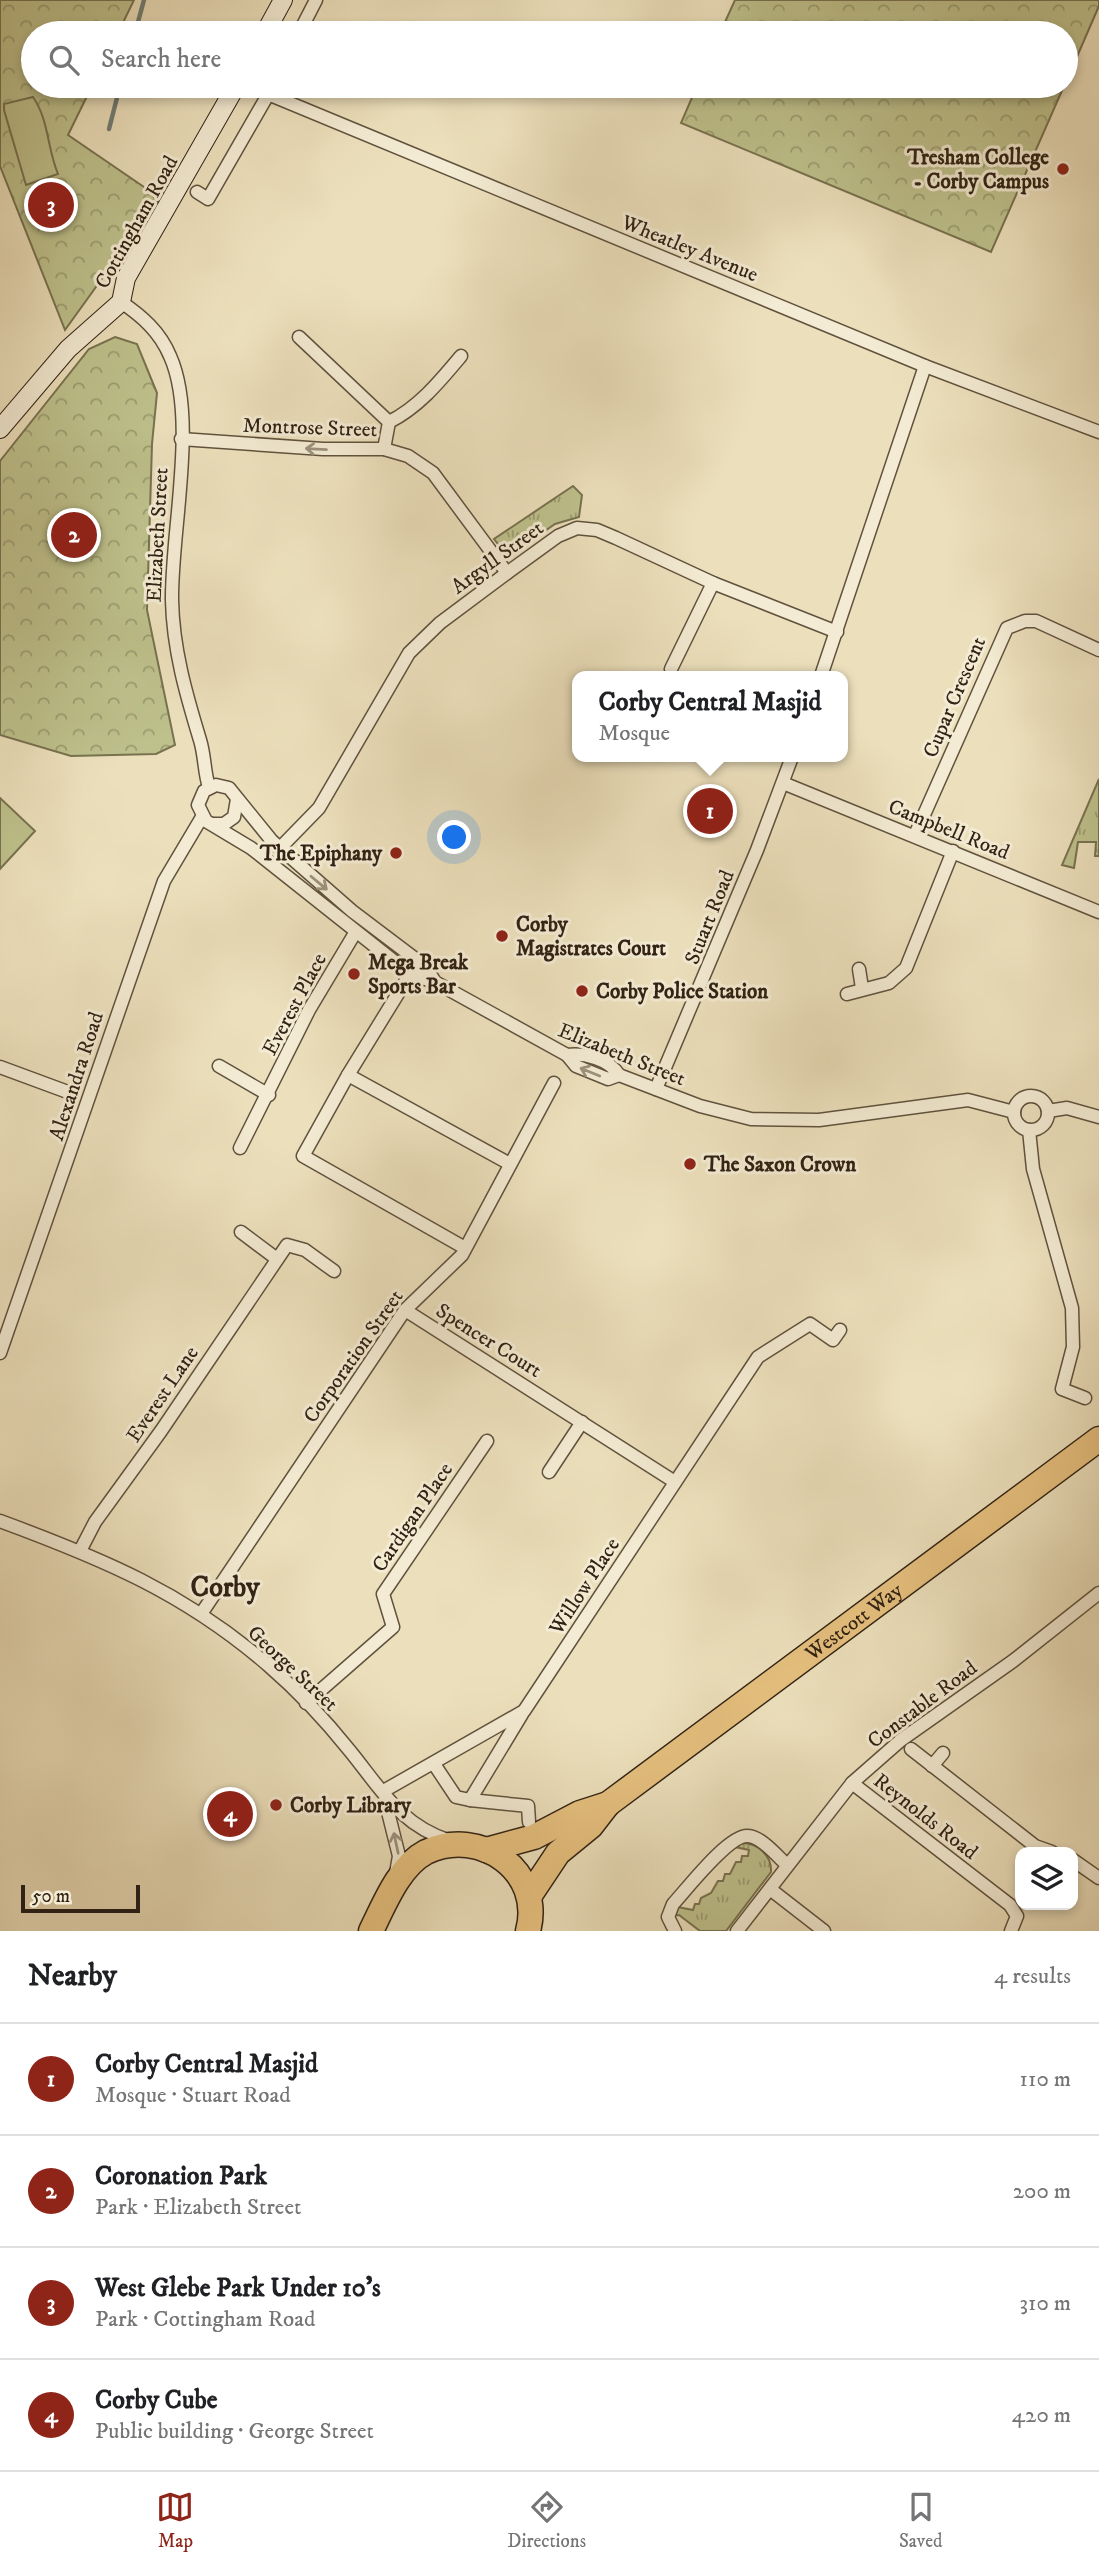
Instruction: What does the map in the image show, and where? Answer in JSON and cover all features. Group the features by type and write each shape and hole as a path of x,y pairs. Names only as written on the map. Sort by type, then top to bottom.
{"highway":[{"name":"Westcott Way","path":"530,1895 558,1853 591,1826 608,1804 1099,1439"},
{"name":"Westcott Way","path":"371,1931 393,1888 425,1853 441,1847 475,1848 534,1837 580,1812 608,1804"},
{"path":"475,1848 506,1860 516,1868 530,1895 532,1909 528,1931"}],"street":[{"path":"272,21 283,0"},
{"path":"305,21 316,0"},
{"name":"Cottingham Road","path":"0,429 68,349 121,302 126,278 229,98"},
{"path":"197,192 208,199 266,98"},
{"name":"Wheatley Avenue","path":"290,98 925,366 1099,432"},
{"name":"Elizabeth Street","path":"121,302 142,317 170,355 179,384 181,439 172,598 175,643 189,710 201,743 209,787"},
{"path":"299,337 389,422"},
{"path":"384,449 389,422 440,391 461,356"},
{"path":"823,671 925,366"},
{"name":"Montrose Street","path":"181,439 323,449 384,449 408,456 433,473 507,573"},
{"name":"Argyll Street","path":"280,848 319,808 410,653 440,623 558,536 577,528 607,534 713,583 837,632"},
{"path":"671,669 713,583"},
{"name":"Cupar Crescent","path":"915,835 1007,628 1025,621 1036,621 1099,650"},
{"name":"Stuart Road","path":"656,1089 790,762"},
{"name":"Campbell Road","path":"783,783 1099,912"},
{"path":"209,787 229,788 237,799 234,817 224,824 207,820 199,801 209,787"},
{"name":"Elizabeth Street","path":"237,799 280,848 352,911 426,967 435,982"},
{"name":"Elizabeth Street","path":"207,820 251,848 410,974 435,982 567,1055 576,1066 608,1079 619,1075 701,1106 751,1119 860,1116 968,1100 1014,1112"},
{"name":"Alexandra Road","path":"0,1353 164,881 207,820"},
{"path":"847,994 889,983 906,968 953,851"},
{"name":"Everest Place","path":"240,1147 269,1095 309,1010 355,933"},
{"path":"859,969 862,988"},
{"path":"410,974 303,1156 466,1248"},
{"path":"219,1066 269,1095"},
{"path":"0,1067 65,1091"},
{"path":"348,1076 510,1164"},
{"name":"Corporation Street","path":"201,1614 405,1310 466,1248 554,1083"},
{"path":"1027,1097 1041,1099 1048,1111 1045,1123 1029,1130 1017,1124 1014,1112 1016,1105 1027,1097"},
{"path":"1048,1111 1067,1108 1099,1117"},
{"path":"1029,1130 1033,1169 1072,1308 1073,1346 1062,1390 1085,1398"},
{"path":"241,1232 277,1259 287,1245 305,1250 334,1271"},
{"name":"Everest Lane","path":"80,1551 95,1522 161,1432 277,1259"},
{"name":"Spencer Court","path":"405,1310 675,1482"},
{"name":"Willow Place","path":"470,1800 524,1711 758,1357 810,1324 833,1330"},
{"path":"549,1472 582,1422"},
{"name":"Cardigan Place","path":"306,1703 393,1628 383,1594 487,1441"},
{"name":"George Street","path":"0,1521 80,1551 161,1588 201,1614 268,1665 349,1750 409,1821 440,1838 475,1848"},
{"name":"Constable Road","path":"737,1931 852,1783 901,1741 1013,1661 1099,1593"},
{"name":"Willow Place","path":"386,1795 524,1711"},
{"path":"911,1749 1038,1847"},
{"path":"932,1766 943,1753"},
{"path":"433,1764 456,1797 528,1806 529,1822"},
{"name":"Reynolds Road","path":"852,1783 1010,1905 1017,1916 1011,1931"},
{"name":"George Street","path":"386,1795 398,1856 393,1888"},
{"path":"675,1931 668,1917 673,1904 731,1841 746,1835 756,1838 787,1865"},
{"path":"1078,1863 1099,1878"},
{"path":"770,1889 824,1931"}],"green space":[{"path":"0,0 134,0 124,21 21,21 21,98 86,98 68,135 160,198 65,330 0,166"},
{"path":"735,0 1099,0 1099,6 1078,54 1078,21 725,21"},
{"path":"34,98 42,115 58,174 26,185 4,104"},
{"path":"692,98 1059,98 991,252 681,123"},
{"path":"115,337 137,344 157,393 152,444 147,610 175,745 156,754 71,756 0,735 0,461 89,349"},
{"path":"573,486 582,495 579,517 555,524 515,552 502,549 494,539"},
{"path":"1099,779 1099,856 1095,856 1096,842 1078,842 1074,868 1062,865"},
{"path":"0,798 35,831 0,869"},
{"path":"742,1843 753,1845 763,1852 771,1866 771,1872 726,1931 700,1931 679,1915 671,1916 678,1907 693,1910 701,1898 711,1893 718,1881 723,1881 725,1874 730,1874 736,1862 741,1862 742,1856 748,1856 749,1850 735,1847"}],"waterway":[{"path":"138,21 144,0"},
{"path":"109,129 117,98"}],"place":[{"name":"Tresham College - Corby Campus","path":"1063,169"},
{"name":"West Glebe Park Under 10's","path":"51,205"},
{"name":"Coronation Park","path":"74,535"},
{"name":"Corby Central Masjid","path":"710,811"},
{"name":"The Epiphany","path":"396,853"},
{"name":"Corby Magistrates Court","path":"502,936"},
{"name":"Mega Break Sports Bar","path":"354,974"},
{"name":"Corby Police Station","path":"582,991"},
{"name":"The Saxon Crown","path":"690,1164"},
{"name":"Corby Library","path":"276,1805"},
{"name":"Corby Cube","path":"230,1814"}],"district":[{"name":"Corby","path":"225,1586"}]}
